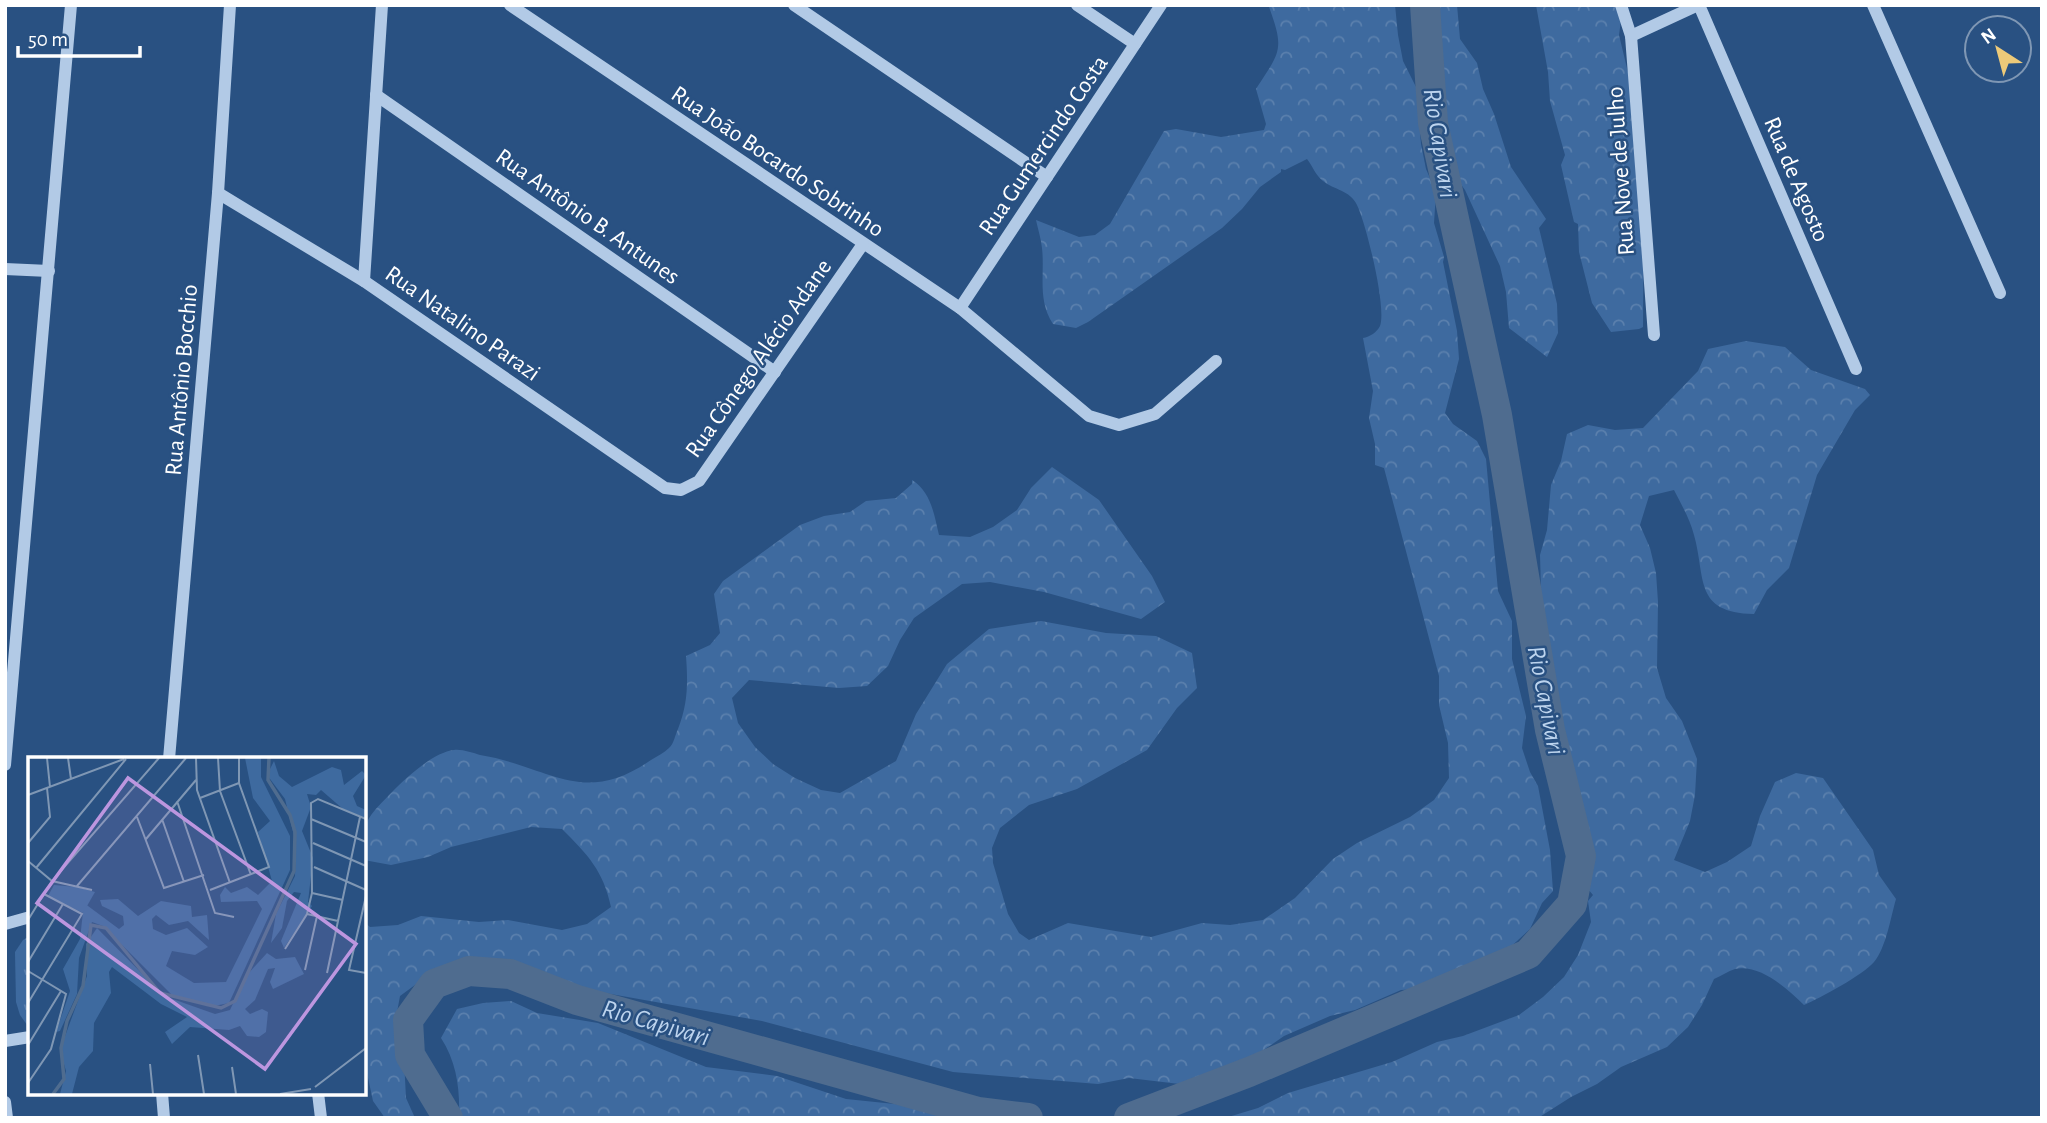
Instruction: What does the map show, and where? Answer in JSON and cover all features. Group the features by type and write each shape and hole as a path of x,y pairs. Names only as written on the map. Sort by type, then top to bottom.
{"street":[{"path":"5,765 71,5"},
{"name":"Rua Antônio Bocchio","path":"169,757 218,193 230,5"},
{"path":"364,281 382,5"},
{"name":"Rua João Bocardo Sobrinho","path":"510,5 960,308 1089,416 1119,425 1155,414 1216,362"},
{"path":"794,5 1047,177"},
{"path":"1077,5 1135,44"},
{"name":"Rua Gumercindo Costa","path":"960,308 1161,5"},
{"name":"Rua Nove de Julho","path":"1622,5 1630,36 1654,335"},
{"path":"1630,36 1698,5"},
{"name":"Rua de Agosto","path":"1698,5 1856,369"},
{"path":"1873,5 2000,293"},
{"name":"Rua Antônio B. Antunes","path":"376,96 775,372"},
{"name":"Rua Natalino Parazi","path":"218,193 364,281 665,488 681,490"},
{"name":"Rua Cônego Alécio Adane","path":"681,490 699,481 863,244"},
{"path":"5,269 49,271"},
{"path":"5,924 28,918"},
{"path":"5,1041 28,1037"},
{"path":"162,1095 164,1118"},
{"path":"318,1095 321,1118"},
{"path":"5,1103 7,1118"}],"green space":[{"path":"1395,5 1403,61 1416,87 1426,169 1436,192 1434,223 1444,257 1457,331 1459,359 1445,413 1453,424 1477,441 1486,459 1498,591 1512,621 1512,659 1526,716 1522,748 1538,786 1550,850 1553,891 1542,903 1530,929 1481,969 1429,988 1401,990 1355,1010 1330,1016 1284,1036 1236,1069 1188,1085 1129,1078 1098,1084 953,1072 762,1021 566,986 480,975 419,982 400,996 395,1023 403,1041 406,1098 415,1118 385,1118 373,1101 366,1068 366,924 370,927 398,925 421,916 479,922 508,920 562,930 587,924 611,907 599,873 580,847 562,829 531,827 391,865 366,860 366,826 371,815 421,766 438,755 454,750 504,760 566,780 585,782 605,781 627,774 667,750 672,744 684,711 686,656 710,645 720,633 714,594 723,581 800,525 824,516 850,512 866,501 896,498 912,484 912,480 928,497 939,535 970,537 993,527 1017,510 1031,488 1052,467 1099,500 1152,576 1165,602 1141,619 1044,592 990,582 962,584 914,618 888,666 867,686 839,688 749,680 732,698 738,723 755,747 773,764 795,778 821,790 840,793 896,761 916,714 947,664 989,629 1041,621 1106,633 1156,636 1192,653 1197,688 1177,708 1147,750 1077,789 1029,805 1000,828 992,848 993,863 1008,914 1019,933 1029,940 1068,923 1151,937 1202,923 1230,925 1263,920 1295,898 1333,859 1357,843 1410,817 1434,800 1449,778 1448,743 1439,705 1439,676 1384,468 1375,465 1375,444 1369,418 1373,391 1363,338 1373,334 1380,326 1381,302 1370,246 1354,200 1321,179 1307,159 1285,170 1281,169 1281,172 1260,187 1222,228 1088,322 1076,328 1053,324 1045,306 1042,248 1036,220 1079,237 1095,235 1110,224 1164,131 1176,129 1221,137 1264,130 1266,124 1256,89 1278,50 1277,33 1269,7"},
{"path":"1432,5 1457,5 1460,39 1477,63 1483,89 1511,167 1546,219 1539,228 1557,304 1558,333 1547,357 1509,328 1506,292 1500,266 1465,190 1448,166 1434,87 1436,17"},
{"path":"1536,5 1623,5 1619,35 1644,139 1643,327 1639,329 1611,332 1592,303 1579,252 1578,224 1574,222 1561,165 1565,155 1550,101 1548,72"},
{"path":"1746,341 1785,347 1811,370 1865,389 1870,395 1855,410 1817,475 1789,568 1767,590 1754,614 1734,612 1711,600 1702,578 1692,529 1674,490 1649,496 1640,525 1650,548 1656,573 1657,668 1666,698 1682,721 1697,759 1690,821 1674,860 1705,872 1727,862 1751,846 1760,816 1775,782 1796,773 1823,778 1873,850 1879,875 1896,899 1885,940 1874,962 1830,992 1804,1005 1782,985 1764,974 1745,968 1730,971 1714,979 1688,1027 1667,1047 1621,1067 1538,1118 1225,1118 1258,1108 1288,1093 1392,1062 1437,1042 1463,1036 1519,1015 1564,977 1578,955 1591,922 1588,901 1593,895 1588,889 1577,800 1538,657 1542,621 1540,555 1547,530 1551,485 1561,461 1567,434 1588,425 1615,430 1643,428 1698,371 1708,349"},
{"path":"28,937 28,1026 20,1015 16,1002 15,952"},
{"path":"511,1001 537,1013 598,1023 706,1067 777,1076 846,1099 943,1109 993,1118 459,1118 456,1076 451,1057 441,1038 457,1009 483,1003"}],"waterway":[{"name":"Rio Capivari","path":"1129,1118 1249,1072 1528,954 1572,904 1581,856 1550,730 1497,415 1433,123 1425,5"},
{"name":"Rio Capivari","path":"448,1118 410,1055 408,1020 434,984 469,971 510,974 577,1000 978,1112 1028,1118"}]}
